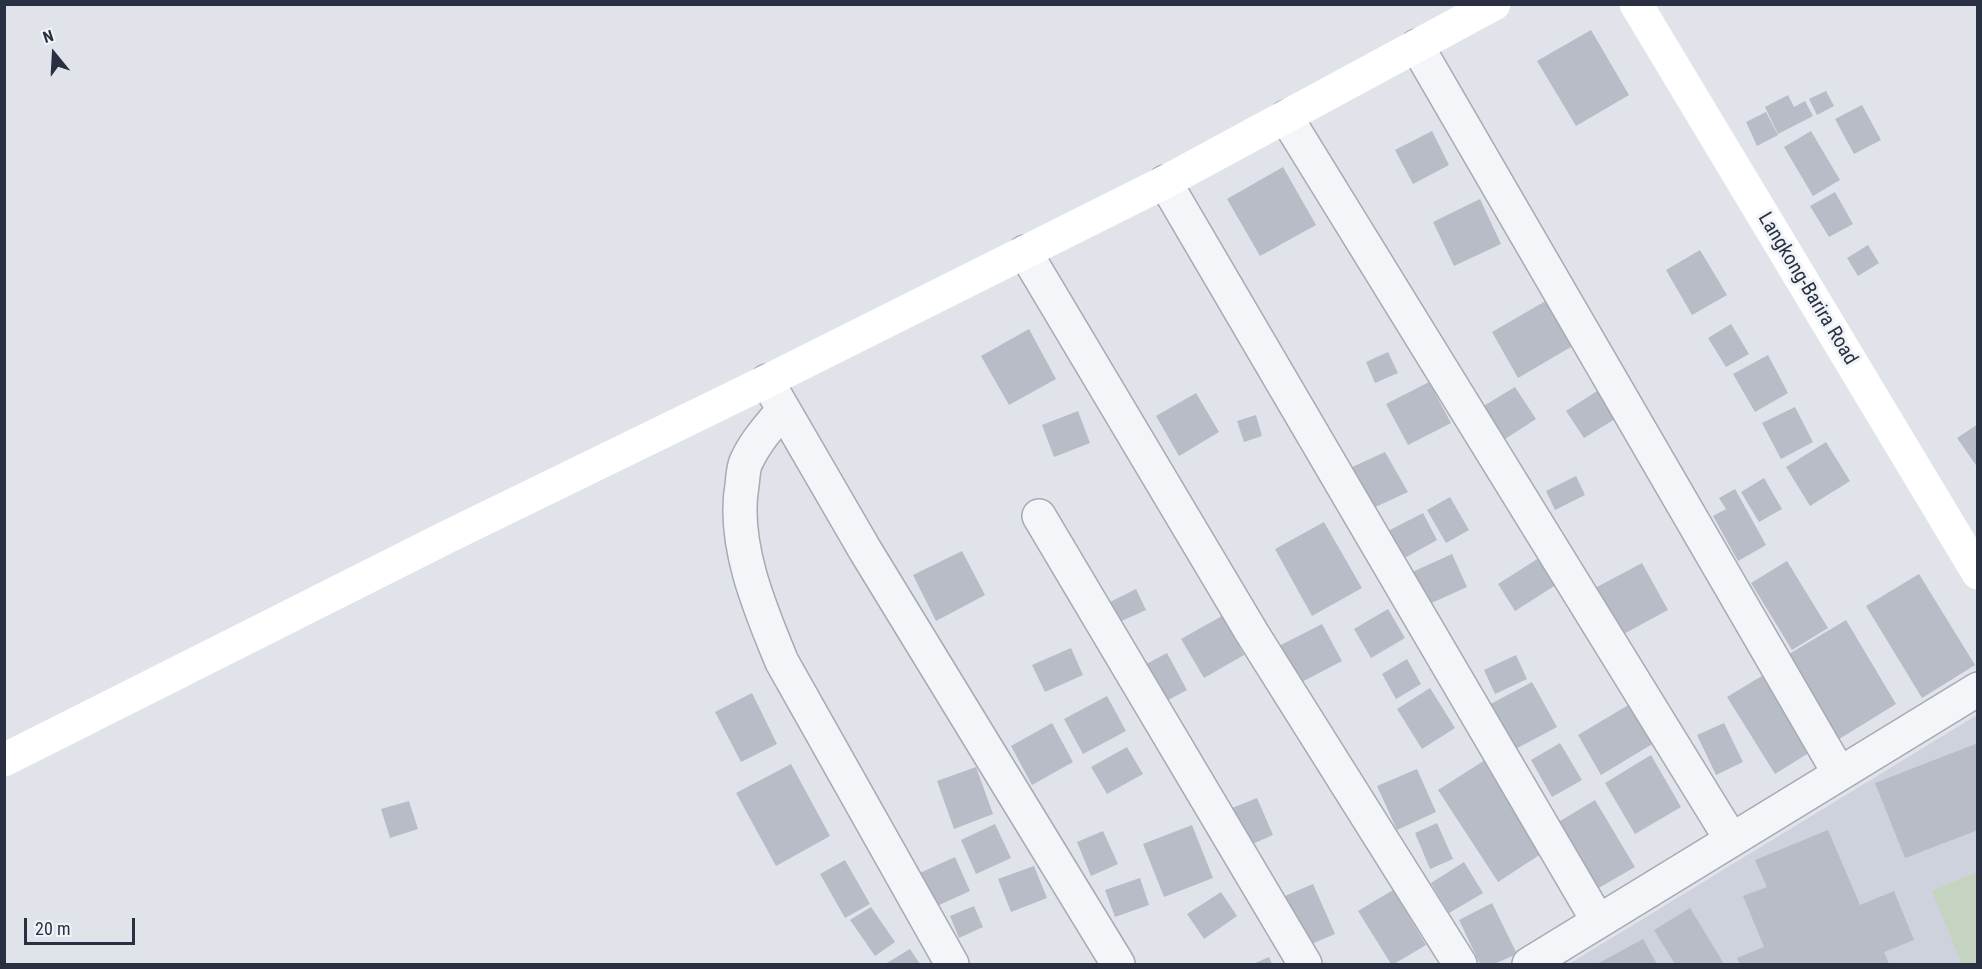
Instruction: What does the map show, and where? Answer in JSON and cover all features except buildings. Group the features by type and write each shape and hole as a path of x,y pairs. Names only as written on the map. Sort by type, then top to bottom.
{"street":[{"path":"4,760 447,537 767,381 1165,182 1494,4"},
{"name":"Langkong-Barira Road","path":"1636,4 1977,573"},
{"path":"1417,46 1839,773"},
{"path":"1286,117 1731,839"},
{"path":"1165,182 1598,921"},
{"path":"1025,252 1252,633 1460,964"},
{"path":"767,381 865,550 1118,964"},
{"path":"783,410 761,436 745,464 738,506 747,564 762,614 782,662 952,964"},
{"path":"1039,516 1305,964"},
{"path":"1529,964 1977,689"}],"shaded area":[{"path":"1977,715 1977,964 1569,964"}],"green space":[{"path":"1977,872 1977,964 1962,964 1932,891"}]}
